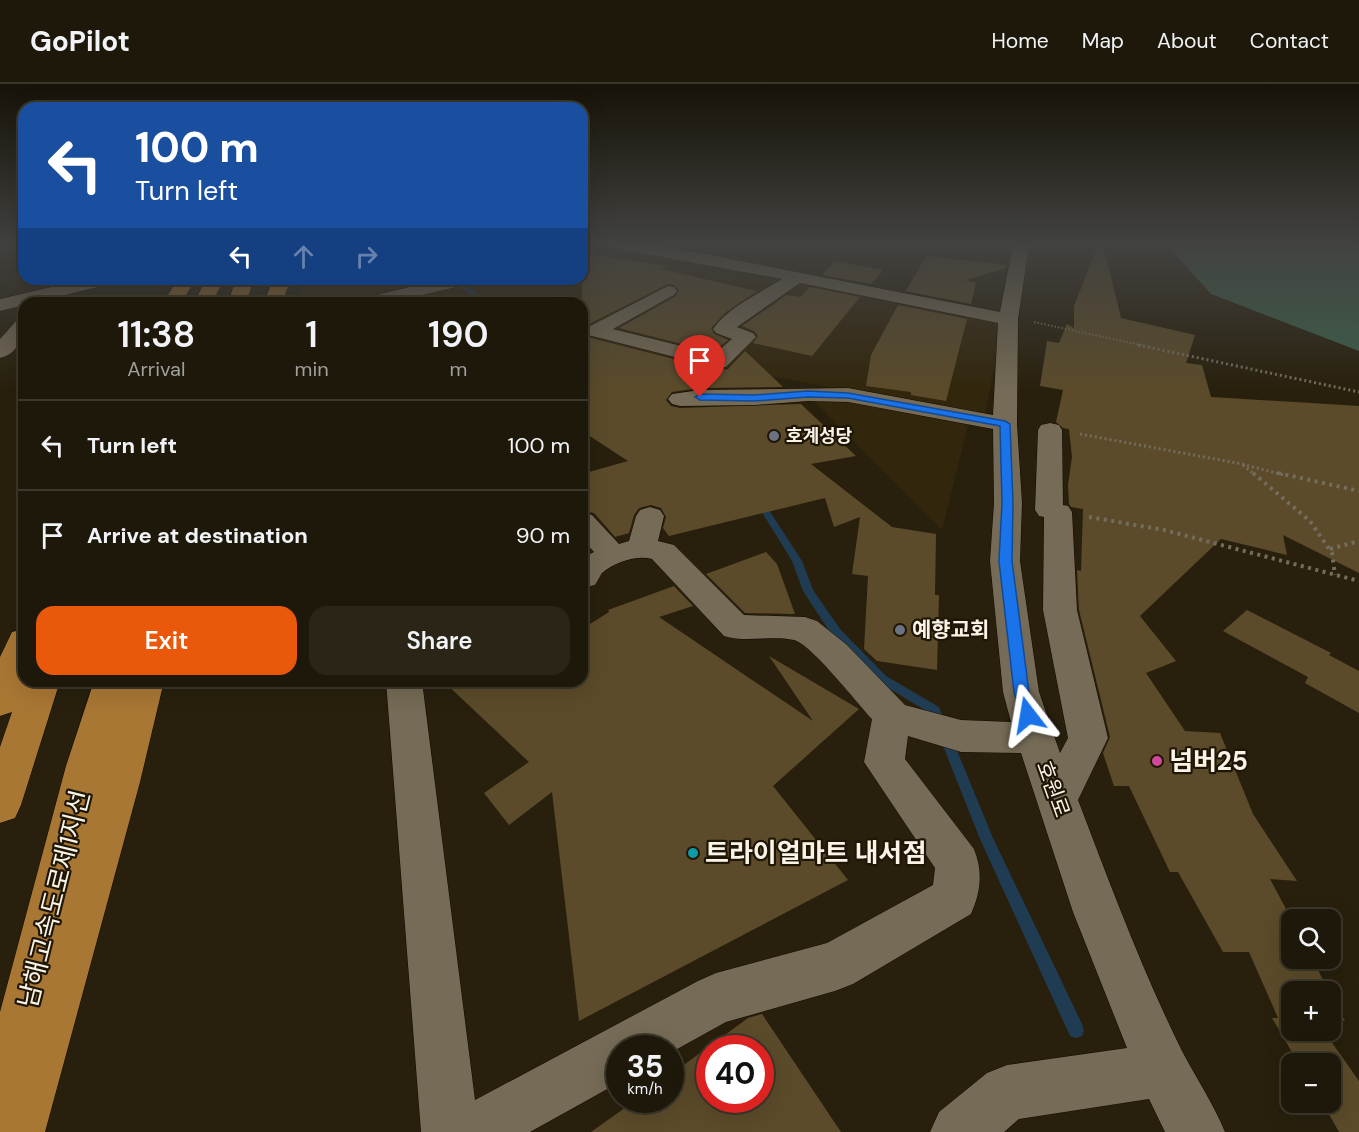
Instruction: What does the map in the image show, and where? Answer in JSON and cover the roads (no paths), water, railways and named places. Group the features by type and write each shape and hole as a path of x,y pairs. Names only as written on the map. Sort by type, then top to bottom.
{"highway":[{"path":"0,702 18,656"},
{"path":"0,805 40,687"},
{"name":"남해고속도로제1지선","path":"0,1119 86,766 110,687"},
{"path":"16,1132 119,782 144,687"}],"street":[{"path":"663,294 595,331 718,362 746,337 723,328 772,294"},
{"path":"882,294 1009,318"},
{"name":"호원로","path":"1013,294 1009,318 1005,424 1008,503 1005,561 1021,692 1097,912 1163,1070 1196,1132"},
{"path":"0,305 18,302"},
{"path":"0,352 18,331"},
{"path":"680,399 829,385 848,395 1005,424"},
{"path":"1050,430 1060,610 1088,738 1057,800"},
{"path":"588,523 635,539 663,552 736,628 759,626 805,629 835,654 892,717 961,736 1035,738"},
{"path":"588,568 635,539"},
{"path":"405,687 450,1132"},
{"path":"650,1035 717,999 835,966 955,898 958,864 884,762 892,717"},
{"path":"473,1132 606,1060"},
{"path":"959,1132 1007,1092 1163,1070"}],"waterway":[{"path":"474,294 479,297"},
{"path":"759,501 797,561 808,591 836,632 882,679 935,710 987,839 1076,1030"}],"place":[{"name":"호계성당","path":"774,436"},
{"name":"예향교회","path":"900,630"},
{"name":"넘버25","path":"1157,761"},
{"name":"트라이얼마트 내서점","path":"693,853"}]}
